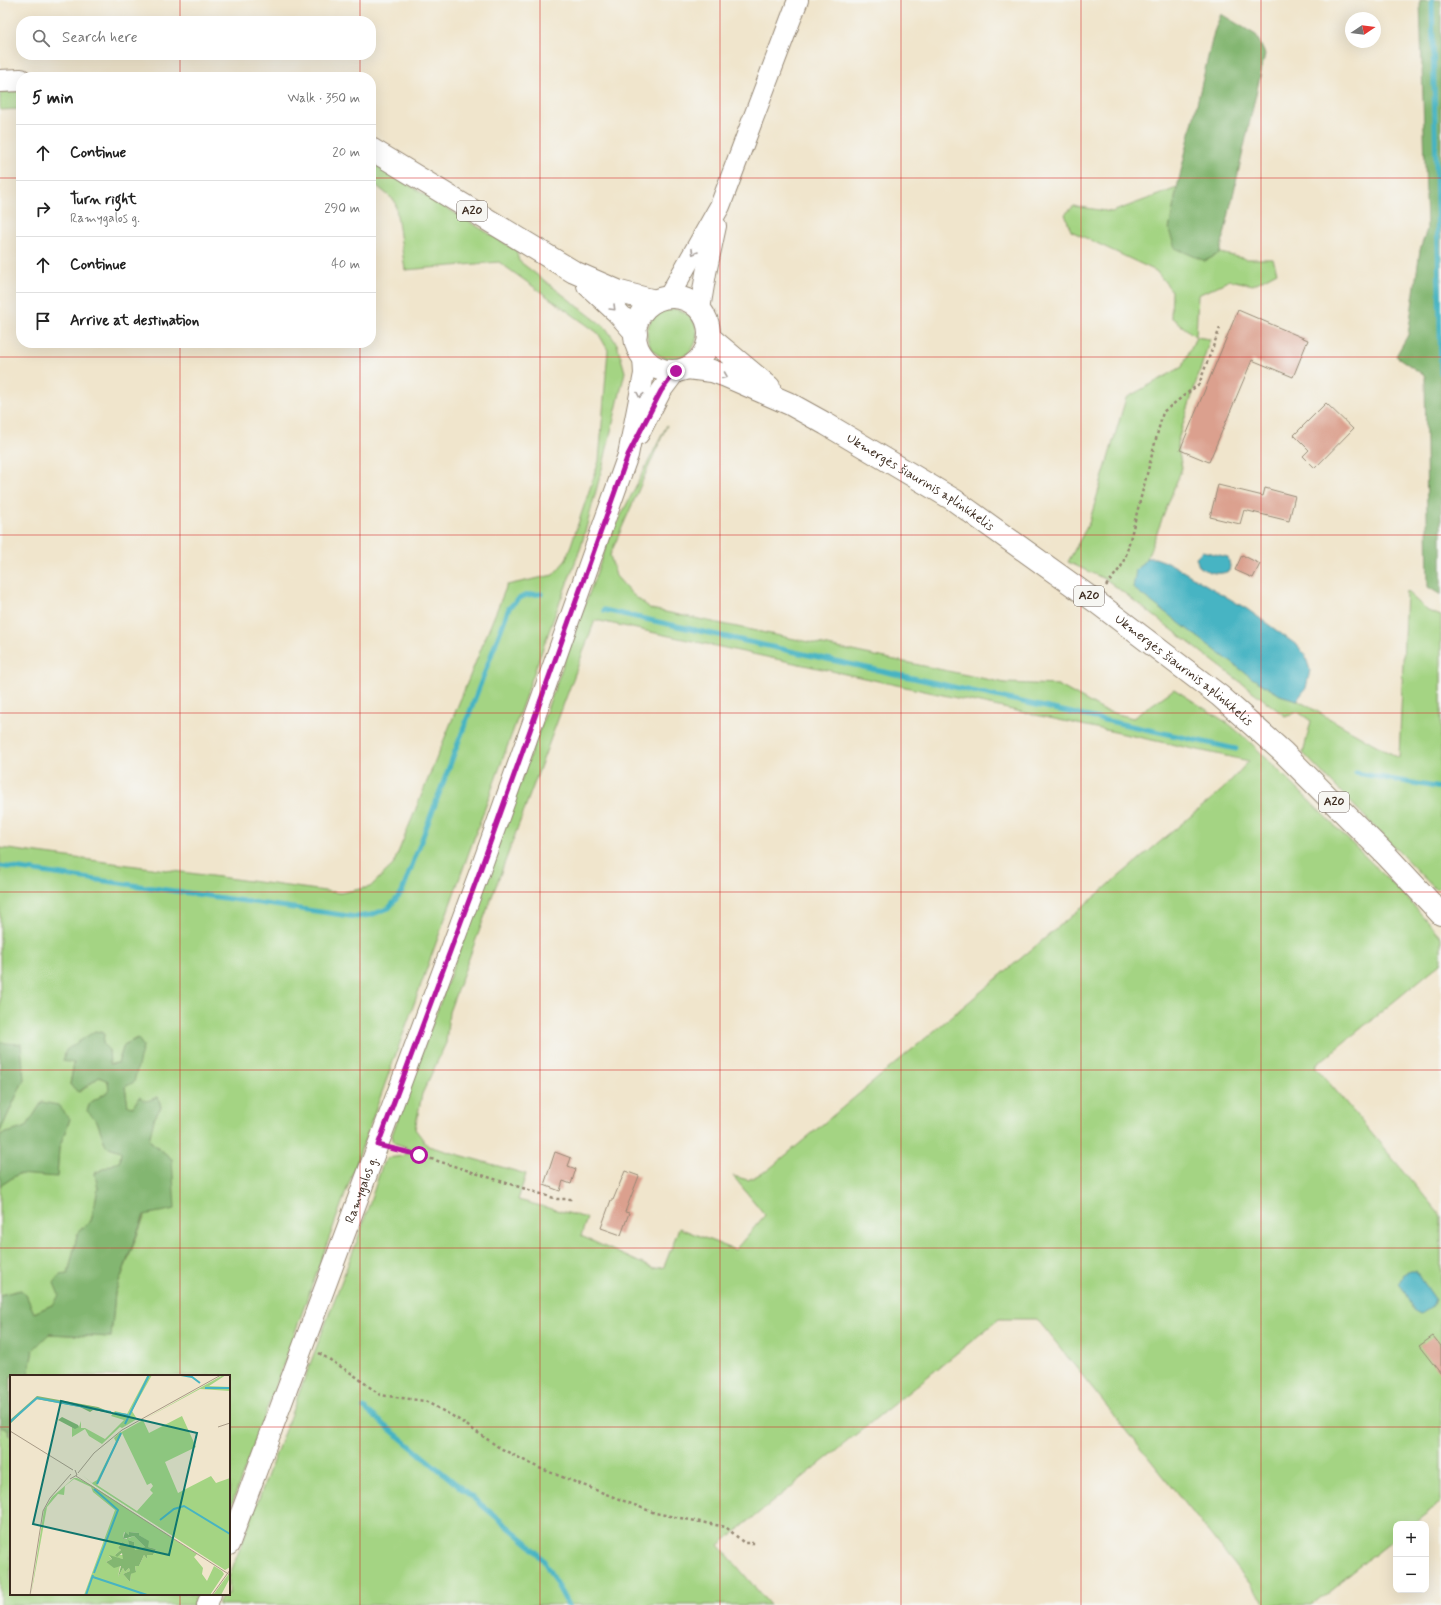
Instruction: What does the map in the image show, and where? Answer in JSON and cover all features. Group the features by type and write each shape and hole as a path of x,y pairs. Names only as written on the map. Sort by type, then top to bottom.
{"highway":[{"path":"0,81 16,80"},
{"name":"A20","path":"376,152 574,272 620,292 661,299 685,300 700,309"},
{"name":"A20","path":"574,272 611,306 636,333 636,342 643,356 650,363 658,368 667,370 682,369"},
{"path":"636,333 637,324 641,315 648,307 661,299"},
{"path":"682,369 698,360 706,350 709,336 707,322 700,309"},
{"name":"Ukmergės šiaurinis aplinkkelis","path":"709,336 729,355 790,404"},
{"name":"Ukmergės šiaurinis aplinkkelis","path":"682,369 712,371 790,404 884,457 954,500 1095,601 1220,696 1283,752 1388,857 1441,914"}],"main road":[{"path":"700,309 720,206 798,0"},
{"path":"661,299 720,206"},
{"name":"Ramygalos g.","path":"230,1542 481,868 628,455 644,374 643,356"},
{"path":"628,455 661,391 682,369"},
{"path":"207,1605 211,1595"}],"path":[{"path":"1095,601 1121,567 1126,555 1164,412 1199,384 1220,328"},
{"path":"378,1145 419,1155 557,1199 572,1198"},
{"path":"303,1343 354,1375 380,1395 425,1401 456,1418 500,1448 539,1468 655,1513 726,1527 744,1542 756,1543"}],"green space":[{"path":"1420,0 1441,0 1441,595 1428,587 1425,376 1396,356 1408,335 1420,250 1427,229"},
{"path":"1221,14 1256,35 1265,54 1220,253 1205,261 1175,248 1169,230 1177,188 1214,32"},
{"path":"16,91 16,109 0,110 0,92"},
{"path":"376,165 516,250 519,261 606,328 617,344 625,372 604,461 581,547 556,612 230,1509 230,1375 28,1375 33,1350 49,1334 111,1337 115,1293 145,1215 172,1159 149,1140 154,1119 161,1107 158,1097 133,1107 128,1107 125,1087 143,1046 137,1038 124,1045 118,1063 109,1064 109,1050 103,1044 104,1033 95,1031 74,1063 70,1084 80,1092 99,1077 108,1081 109,1091 90,1103 87,1111 97,1121 106,1146 121,1151 120,1161 95,1173 98,1189 91,1221 78,1232 68,1274 60,1295 54,1304 34,1313 26,1295 21,1290 0,1295 0,1186 18,1174 57,1176 59,1148 70,1119 42,1102 26,1128 0,1135 24,1079 5,1043 0,1041 0,848 340,893 370,887 393,865 507,585 553,575 566,560 599,461 608,350 598,333 499,262 405,270 395,201 376,185"},
{"path":"1177,188 1169,230 1205,261 1220,253 1247,259 1273,259 1277,272 1253,285 1230,280 1198,295 1196,337 1171,317 1172,291 1156,271 1071,231 1065,214 1074,206 1112,212"},
{"path":"672,309 681,311 690,316 695,325 697,334 695,343 690,352 681,357 672,359 663,357 654,352 649,343 647,334 649,325 654,316 663,311"},
{"path":"1196,337 1210,339 1177,443 1182,468 1147,558 1136,570 1280,695 1297,700 1399,758 1406,591 1428,611 1441,616 1441,885 1436,890 1303,753 1311,721 1298,712 1285,716 1107,580 1068,562 1089,523 1126,398 1182,367"},
{"path":"667,425 610,555 616,576 632,594 651,609 1005,683 1058,685 1103,710 1133,718 1174,689 1229,724 1251,743 1407,898 1441,937 1441,963 1315,1066 1441,1216 1441,1502 1417,1521 1393,1521 1393,1540 1311,1605 1267,1605 1037,1319 999,1319 719,1545 770,1605 218,1605 223,1595 230,1595 230,1574 358,1238 383,1163 388,1158 403,1156 406,1152 406,1147 394,1143 392,1135 609,539","holes":["595,620 1249,761 1222,790 768,1170 748,1180 733,1176 765,1215 735,1250 679,1228 664,1267 654,1269 581,1236 587,1218 518,1200 526,1174 428,1146 415,1129 422,1094 446,1043 449,1012"]},
{"path":"95,1031 104,1033 103,1044 109,1050 110,1064 118,1063 124,1045 138,1038 143,1046 134,1082 125,1087 128,1106 133,1107 139,1097 147,1101 158,1097 161,1107 154,1119 149,1140 172,1159 175,1209 144,1215 115,1293 111,1337 49,1334 33,1350 28,1375 10,1375 10,1435 7,1429 0,1427 0,1295 21,1290 26,1295 34,1313 54,1304 59,1295 54,1283 60,1275 68,1274 78,1232 91,1221 98,1189 95,1173 120,1161 121,1151 106,1146 97,1121 87,1111 90,1103 109,1091 108,1081 99,1077 79,1092 70,1085 74,1063 63,1061 66,1050"},
{"path":"0,1041 5,1043 21,1044 24,1079 0,1132"},
{"path":"42,1102 58,1105 70,1119 59,1148 57,1177 18,1174 0,1186 0,1135 26,1127"},
{"path":"0,1427 7,1429 10,1435 10,1595 198,1595 194,1605 0,1605"}],"water":[{"path":"1202,551 1228,557 1230,566 1229,571 1217,573 1210,572 1199,567 1196,557"},
{"path":"1147,558 1155,558 1169,563 1247,609 1298,646 1305,655 1310,670 1306,688 1297,700 1280,695 1252,678 1133,588 1136,570"},
{"path":"1416,1271 1435,1299 1432,1307 1421,1314 1414,1310 1399,1282 1403,1274"}],"building":[{"path":"1238,310 1308,340 1293,377 1252,360 1209,462 1180,450"},
{"path":"1326,403 1353,429 1315,468 1303,456 1309,450 1294,435"},
{"path":"1218,485 1263,496 1265,488 1295,496 1289,521 1244,510 1240,524 1210,517"},
{"path":"1242,555 1260,564 1253,578 1235,570"},
{"path":"555,1152 571,1158 568,1166 576,1169 571,1184 563,1181 560,1191 544,1185"},
{"path":"625,1171 639,1176 625,1212 629,1213 621,1235 601,1228 611,1200 613,1200"},
{"path":"1433,1336 1441,1346 1441,1374 1419,1346"}],"waterway":[{"path":"1432,0 1441,373"},
{"path":"0,866 356,917 371,915 389,908 402,892 509,608 523,596 541,594"},
{"path":"604,610 1236,749"},
{"path":"1356,773 1441,788"},
{"path":"364,1408 530,1545 544,1561 568,1605"}],"route":[{"path":"419,1155 378,1145 481,868 628,455 661,391 676,371"}]}
